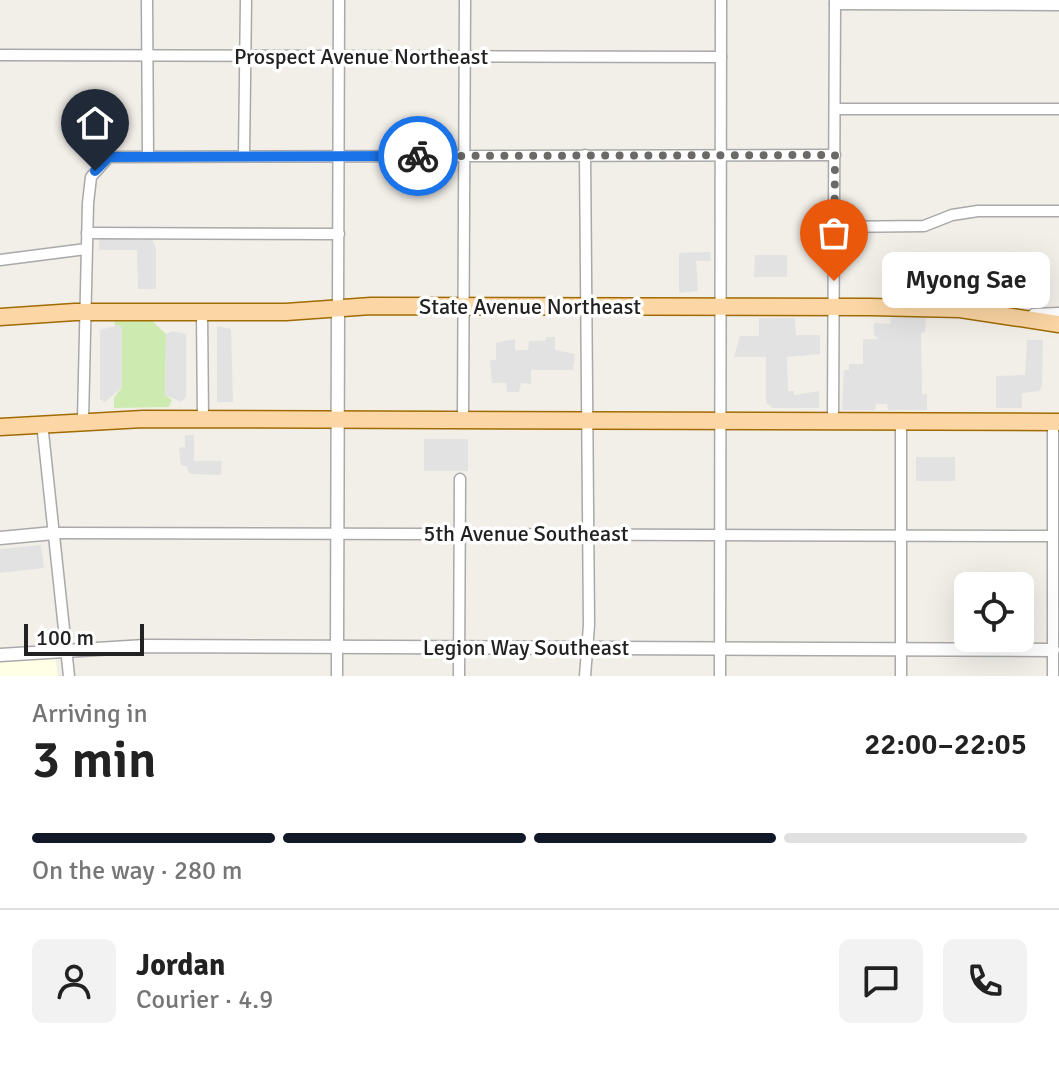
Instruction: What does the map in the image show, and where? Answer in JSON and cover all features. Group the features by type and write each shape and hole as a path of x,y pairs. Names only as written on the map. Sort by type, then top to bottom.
{"main road":[{"name":"State Avenue Northeast","path":"0,317 86,312 202,313 464,306 960,309 1017,315"},
{"path":"1017,315 1059,324"},
{"path":"0,427 83,420 203,419 1056,422"}],"street":[{"path":"147,0 148,156"},
{"path":"244,156 246,0"},
{"path":"337,676 339,0"},
{"path":"463,420 465,0"},
{"path":"720,676 721,0"},
{"path":"833,421 835,2 1059,5"},
{"name":"Prospect Avenue Northeast","path":"0,55 721,57"},
{"path":"835,109 1059,109"},
{"path":"585,155 589,648 585,676"},
{"path":"83,420 88,203 95,171 109,157 835,155"},
{"path":"834,227 924,226 952,215 978,211 1059,211"},
{"path":"87,233 339,234"},
{"path":"0,260 86,249"},
{"path":"202,313 203,419"},
{"name":"State Avenue Northeast","path":"1017,315 1059,314"},
{"path":"901,422 901,676"},
{"path":"1053,676 1052,536 1056,422"},
{"path":"42,423 69,676"},
{"path":"459,676 460,479"},
{"name":"5th Avenue Southeast","path":"0,538 54,533 462,532 1052,536"},
{"name":"Legion Way Southeast","path":"0,655 66,648 337,646 1053,650"}],"shaded area":[{"path":"151,238 156,248 156,289 138,289 137,250 99,250 99,239"},
{"path":"710,252 711,261 696,261 698,291 679,293 679,253"},
{"path":"755,255 787,255 787,277 754,277"},
{"path":"891,317 926,317 925,332 921,333 922,394 927,394 927,410 888,410 887,404 876,404 875,410 842,410 844,370 849,370 849,364 863,364 863,339 878,339 874,335 874,323 890,324"},
{"path":"759,318 795,318 796,335 820,335 820,354 787,357 788,391 794,391 794,395 819,391 819,408 773,408 766,403 766,357 734,357 740,336 759,336"},
{"path":"119,325 122,328 122,387 105,402 100,399 100,330"},
{"path":"217,326 231,329 233,402 217,402"},
{"path":"173,331 186,334 186,397 181,402 165,395 166,334"},
{"path":"546,337 555,337 555,350 575,354 573,370 531,370 531,384 521,383 519,392 507,392 506,383 492,383 490,360 496,360 496,343 515,339 515,350 528,350 529,341 545,341"},
{"path":"1027,340 1043,340 1042,386 1039,391 1022,393 1022,408 996,408 996,376 1025,375"},
{"path":"185,435 194,435 194,461 222,461 221,475 189,474 187,466 181,466 179,448 185,447"},
{"path":"424,439 468,439 468,471 424,471"},
{"path":"916,457 955,457 955,481 916,481"},
{"path":"41,545 44,568 0,573 0,549"},
{"path":"55,656 58,676 0,676 0,662"}],"green space":[{"path":"114,321 152,321 166,334 165,395 172,400 169,407 114,408 114,398 122,387 122,329 119,325 116,328"}],"way so far":[{"path":"418,156 835,155 834,281"}],"place":[{"name":"Myong Sae","path":"834,281"}],"route":[{"path":"95,171 109,157 418,156"}]}
